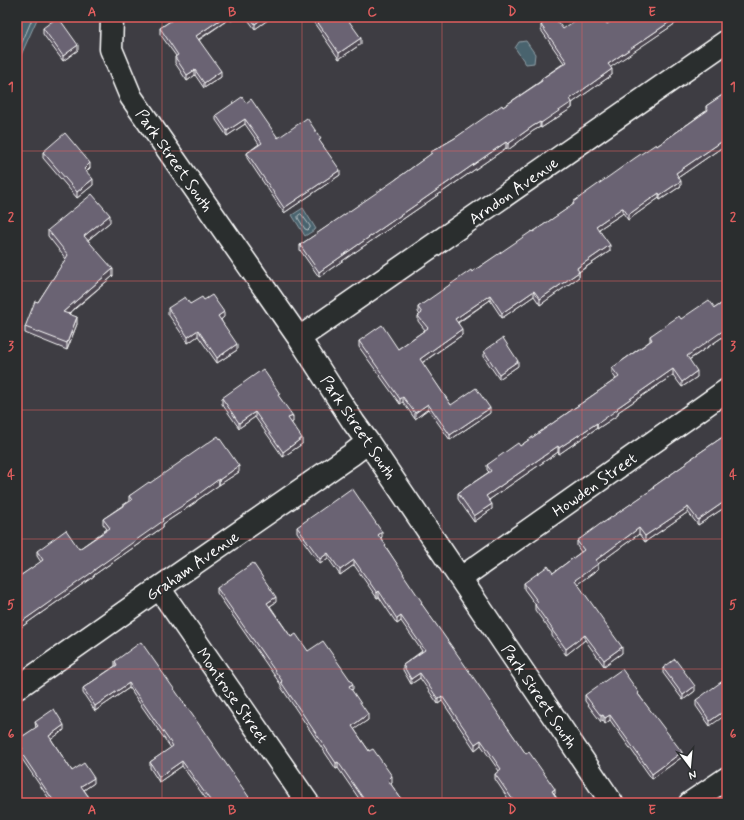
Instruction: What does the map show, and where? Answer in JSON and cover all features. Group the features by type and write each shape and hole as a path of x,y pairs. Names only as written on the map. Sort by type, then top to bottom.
{"street":[{"name":"Park Street South","path":"113,17 111,50 131,97 299,338 354,422 612,803"},
{"name":"Arndon Avenue","path":"299,338 727,41"},
{"name":"Howden Street","path":"461,578 727,390"},
{"name":"Graham Avenue","path":"17,688 368,442"},
{"name":"Montrose Street","path":"159,588 308,803"},
{"path":"690,803 727,778"}],"water":[{"path":"17,17 38,17 17,64"},
{"path":"526,41 535,54 534,63 526,64 515,48 519,42"},
{"path":"303,208 316,229 305,236 292,215"}],"building":[{"path":"58,17 78,45 63,56 43,28"},
{"path":"174,17 224,17 196,36 221,71 204,83 195,70 187,75 175,57 178,55 160,28 175,18"},
{"path":"250,17 264,17 255,24"},
{"path":"314,17 346,17 361,38 339,53"},
{"path":"554,17 563,29 580,17 602,17 607,24 617,17 631,17 632,19 634,17 677,17 608,64 612,69 570,99 572,102 541,123 540,122 533,126 508,144 506,142 319,272 300,245 395,180 432,153 431,152 455,138 502,105 503,107 567,62 541,25"},
{"path":"727,92 727,138 676,173 681,181 660,195 659,193 628,215 622,208 596,226 610,245 577,268 579,272 540,299 534,291 502,313 490,295 455,319 462,329 420,359 451,405 476,388 490,408 450,435 428,404 415,413 403,397 400,399 359,341 382,325 398,349 428,328 418,316 422,313 418,307 471,270 472,272 574,204 573,202 635,158 656,144 657,146 708,110 706,106"},
{"path":"242,97 246,103 251,99 278,138 307,118 321,139 319,140 340,170 284,208 247,153 262,143 245,119 227,131 216,115"},
{"path":"65,133 90,163 84,169 93,179 77,192 43,152"},
{"path":"92,194 110,215 84,236 113,269 63,312 77,317 67,343 25,327 35,301 38,302 68,255 48,230"},
{"path":"212,295 224,312 218,316 237,344 217,358 198,330 188,337 168,308 185,297 190,304 202,297 204,300"},
{"path":"709,300 715,308 727,300 727,328 687,356 697,371 682,382 673,369 617,408 618,409 597,424 559,448 558,446 486,496 492,504 474,516 458,493 491,471 487,465 518,443 520,446 619,377 612,368 652,340 650,336 679,316 681,319"},
{"path":"503,338 518,361 499,374 484,351"},
{"path":"263,369 280,394 278,395 293,416 288,418 302,438 283,452 255,412 239,423 222,398"},
{"path":"727,434 727,500 698,520 688,507 645,536 639,528 596,560 598,564 575,580 622,647 604,660 585,635 566,649 535,605 538,602 524,583 548,566 553,573 584,550 577,541 654,488 653,487 692,458"},
{"path":"218,436 239,466 162,519 163,521 17,625 17,578 43,560 37,551 66,530 79,549 110,528 103,519 132,500 129,496"},
{"path":"352,488 382,532 378,535 386,545 385,546 422,602 421,603 526,754 529,752 555,789 552,791 560,803 515,803 495,774 501,769 481,740 475,744 442,696 438,699 420,673 411,679 403,665 425,650 401,616 397,619 379,591 377,593 354,560 340,570 328,553 320,559 297,527"},
{"path":"253,563 276,597 267,603 291,637 296,634 308,651 323,641 353,684 349,686 368,714 352,726 369,751 373,749 392,776 388,780 404,803 364,803 365,801 338,762 336,763 281,682 282,681 217,588"},
{"path":"141,642 253,803 212,803 182,761 159,777 150,762 173,746 129,683 95,706 83,688 117,665 115,661"},
{"path":"675,659 695,686 683,695 663,668"},
{"path":"622,669 639,693 638,694 682,752 652,774 610,715 605,718 603,715 601,716 585,695"},
{"path":"724,680 727,684 727,709 710,721 696,700"},
{"path":"54,709 64,725 49,736 72,771 84,763 94,778 81,786 93,803 55,803 20,751 23,749 17,740 38,726 35,722"}]}
